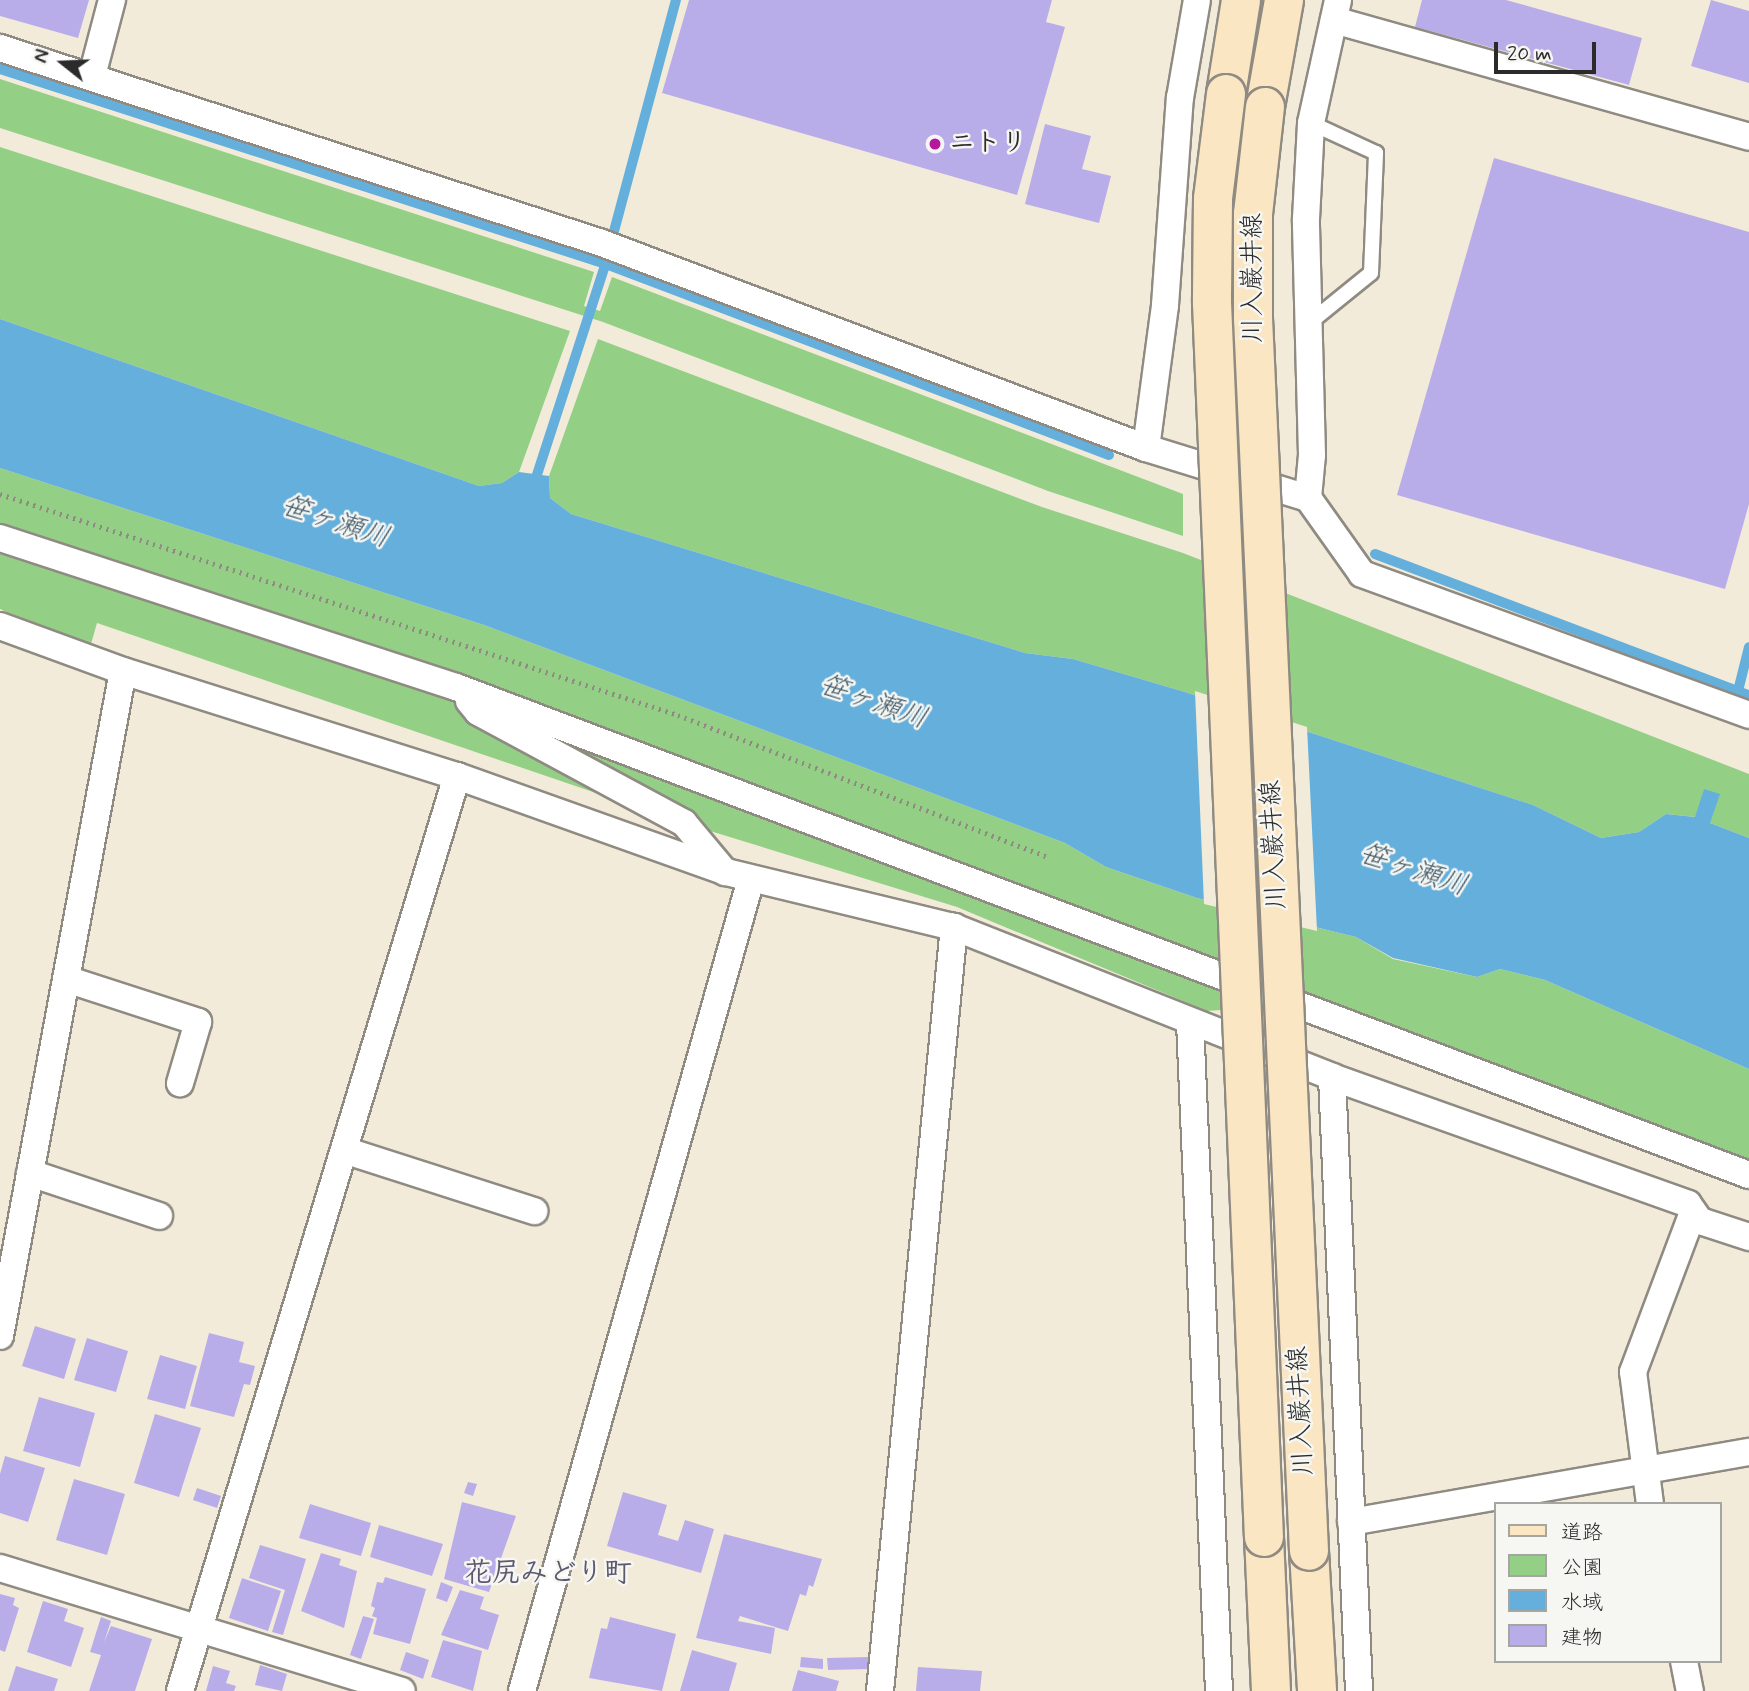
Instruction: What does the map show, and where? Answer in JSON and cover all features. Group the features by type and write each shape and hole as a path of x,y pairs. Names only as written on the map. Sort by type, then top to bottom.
{"main road":[{"name":"川入巌井線","path":"1241,0 1213,199 1212,303 1270,1691"},
{"name":"川入巌井線","path":"1284,0 1265,107 1253,214 1253,318 1317,1691"}],"street":[{"path":"92,76 112,0"},
{"path":"1146,449 1165,305 1180,98 1198,0"},
{"path":"1308,498 1312,455 1308,324 1311,124 1336,10 1749,137"},
{"path":"0,48 599,242 1146,449 1308,498 1362,574 1749,715"},
{"path":"0,538 456,687 1749,1175"},
{"path":"0,626 123,671 457,776 738,876 854,900 954,927 1332,1077 1688,1204 1700,1220 1749,1237"},
{"path":"0,1336 123,671"},
{"path":"456,687 478,712 684,823 738,876"},
{"path":"180,1691 457,776"},
{"path":"522,1691 738,876"},
{"path":"880,1691 954,927"},
{"path":"66,979 198,1022 180,1083"},
{"path":"1190,1022 1219,1691"},
{"path":"1332,1077 1359,1691"},
{"path":"344,1150 534,1211"},
{"path":"30,1173 159,1216"},
{"path":"1650,1502 1643,1469 1633,1372 1693,1212"},
{"path":"1352,1522 1749,1452"},
{"path":"0,1568 402,1691"},
{"path":"1684,1663 1690,1691"}],"lane":[{"path":"1308,324 1371,273 1376,153 1311,124"}],"path":[{"path":"0,494 678,715 1046,856"}],"green space":[{"path":"0,79 594,272 584,306 600,311 612,277 1183,494 1183,536 1048,491 603,322 0,128"},
{"path":"0,147 570,331 519,472 502,483 479,486 0,319"},
{"path":"598,339 1042,507 1183,553 1749,774 1749,838 1710,823 1704,790 1696,817 1666,814 1639,832 1601,838 1533,805 1185,692 1073,659 1025,653 571,514 550,498 549,476"},
{"path":"0,468 484,625 1065,843 1106,867 1197,898 1356,937 1393,959 1477,977 1500,969 1545,980 1749,1069 1749,1166 1325,1003 1207,1011 957,907 684,823 97,623 91,644 4,611 0,609"}],"water":[{"name":"笹ヶ瀬川","path":"0,319 479,486 502,483 519,472 549,476 550,498 571,514 1025,653 1073,659 1185,692 1533,805 1601,838 1639,832 1666,814 1695,817 1704,789 1720,794 1710,823 1749,838 1749,1069 1545,980 1500,969 1477,977 1393,958 1356,937 1197,898 1106,867 1065,843 484,625 0,468"}],"pier":[{"path":"1195,691 1307,727 1317,931 1204,904"}],"building":[{"path":"0,0 89,0 78,38 0,16"},
{"name":"ニトリ","path":"689,0 1052,0 1046,22 1065,27 1017,195 662,93"},
{"path":"1422,0 1506,0 1642,38 1629,85 1415,27"},
{"path":"1711,0 1749,11 1749,83 1691,66"},
{"path":"1045,124 1091,136 1082,169 1111,176 1099,223 1025,204"},
{"path":"1494,158 1749,232 1749,504 1725,589 1397,495"},
{"path":"35,1326 76,1339 64,1379 22,1366"},
{"path":"209,1333 244,1342 239,1362 255,1366 250,1385 244,1384 234,1417 190,1406"},
{"path":"87,1338 128,1351 116,1392 74,1380"},
{"path":"160,1355 197,1366 185,1409 147,1399"},
{"path":"39,1397 95,1413 80,1467 23,1451"},
{"path":"155,1414 201,1428 179,1497 134,1483"},
{"path":"5,1456 45,1468 28,1522 0,1513 0,1474"},
{"path":"74,1479 125,1494 107,1555 56,1540"},
{"path":"468,1482 477,1484 473,1496 464,1493"},
{"path":"197,1488 221,1496 217,1508 193,1500"},
{"path":"623,1492 667,1505 658,1535 678,1541 685,1520 714,1529 701,1573 607,1546"},
{"path":"462,1502 516,1516 489,1592 444,1579"},
{"path":"310,1504 371,1523 361,1556 299,1538"},
{"path":"379,1525 443,1544 432,1576 370,1557"},
{"path":"724,1534 822,1559 813,1587 809,1585 806,1596 800,1594 788,1631 740,1616 738,1621 775,1628 771,1654 696,1638"},
{"path":"260,1545 306,1559 283,1635 272,1632 285,1590 249,1578"},
{"path":"321,1553 341,1559 339,1565 357,1571 344,1628 301,1611"},
{"path":"385,1577 426,1589 410,1644 373,1634 377,1618 372,1616 375,1608 371,1606 377,1582 383,1583"},
{"path":"242,1578 281,1591 268,1631 229,1618"},
{"path":"441,1582 453,1587 447,1602 436,1598"},
{"path":"460,1590 484,1597 480,1609 499,1615 488,1650 441,1635"},
{"path":"0,1594 15,1598 13,1605 19,1608 5,1652 0,1650"},
{"path":"43,1601 68,1609 64,1621 84,1628 71,1667 27,1652"},
{"path":"363,1616 374,1619 361,1659 350,1655"},
{"path":"101,1617 111,1621 104,1642 111,1626 152,1639 135,1691 89,1691 101,1655 90,1652"},
{"path":"610,1617 676,1634 662,1691 589,1678 601,1628 607,1629"},
{"path":"443,1640 482,1651 473,1691 431,1677"},
{"path":"692,1650 737,1663 729,1691 680,1691"},
{"path":"406,1652 429,1660 423,1679 400,1670"},
{"path":"801,1657 823,1659 823,1669 800,1667"},
{"path":"870,1657 870,1669 828,1670 827,1658"},
{"path":"260,1665 287,1674 282,1691 255,1685"},
{"path":"16,1666 58,1679 54,1691 8,1691"},
{"path":"213,1666 230,1671 226,1683 236,1686 234,1691 206,1691"},
{"path":"918,1667 982,1671 980,1691 916,1691"},
{"path":"798,1670 839,1681 836,1691 792,1691"}],"waterway":[{"path":"613,235 676,0"},
{"path":"0,69 606,264 1109,455"},
{"path":"533,487 607,259"},
{"path":"1375,554 1749,695"},
{"path":"1738,691 1749,647"}],"place":[{"name":"ニトリ","path":"935,144"}],"district":[{"name":"花尻みどり町","path":"548,1574"}]}
